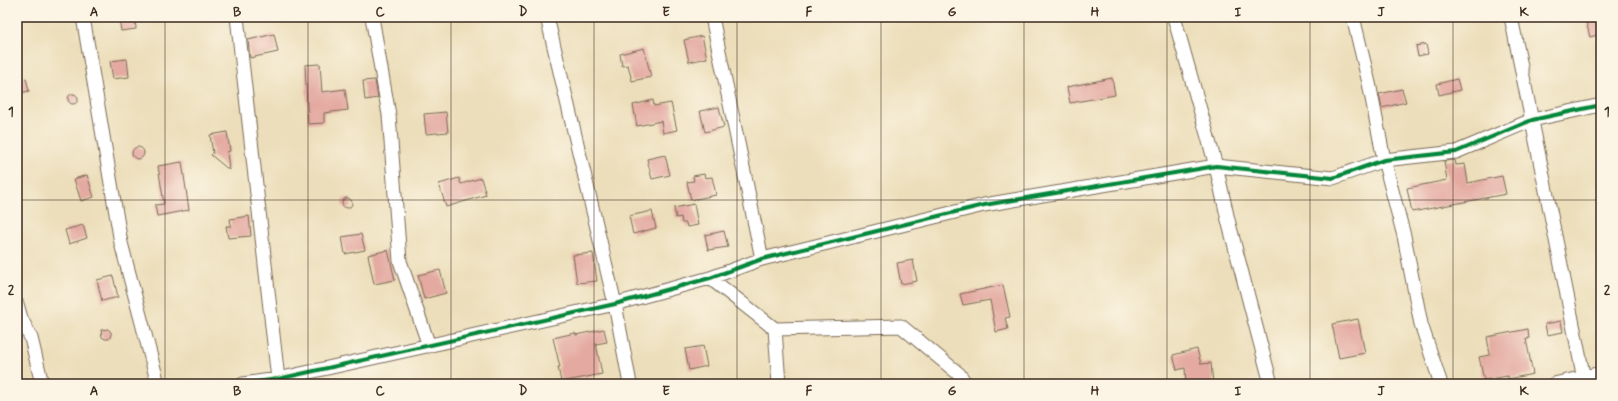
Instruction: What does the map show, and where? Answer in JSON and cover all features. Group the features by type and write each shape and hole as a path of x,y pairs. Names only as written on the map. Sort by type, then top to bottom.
{"street":[{"path":"83,17 121,243 158,384"},
{"path":"237,17 278,379"},
{"path":"372,17 389,116 400,261 429,346"},
{"path":"547,17 615,304 630,384"},
{"path":"712,17 762,259"},
{"path":"1174,17 1216,166 1228,220 1271,384"},
{"path":"1353,17 1369,83 1384,160 1404,236 1421,324 1441,384"},
{"path":"1511,17 1584,380"},
{"path":"243,384 278,379 615,304 710,278 762,259 984,205 1216,166 1333,178 1384,160 1456,152 1532,120 1599,108"},
{"path":"710,278 774,329 901,326 959,374 966,384"},
{"path":"17,304 21,318 31,338 42,384"},
{"path":"774,329 779,384"},
{"path":"1554,384 1584,380 1601,373"}],"building":[{"path":"135,17 136,29 121,31 119,18"},
{"path":"1585,17 1601,17 1601,34 1590,37"},
{"path":"274,34 278,52 250,58 248,40"},
{"path":"702,36 707,58 689,62 684,40"},
{"path":"1426,44 1428,54 1418,56 1416,46"},
{"path":"644,48 651,77 632,81 628,65 622,66 620,54"},
{"path":"127,59 129,77 113,79 110,61"},
{"path":"320,64 322,92 345,89 348,110 324,113 324,123 308,124 305,65"},
{"path":"26,78 29,91 17,94 17,81"},
{"path":"1112,78 1115,95 1070,103 1067,87"},
{"path":"1457,79 1460,90 1439,95 1437,84"},
{"path":"375,80 378,98 365,100 363,81"},
{"path":"1402,89 1406,102 1382,108 1379,94"},
{"path":"73,94 78,99 73,104 68,99"},
{"path":"653,100 654,106 671,103 677,130 663,133 661,121 637,126 633,105"},
{"path":"719,107 724,127 705,132 700,111"},
{"path":"446,112 448,132 426,134 424,114"},
{"path":"227,132 230,151 227,152 229,170 211,155 213,153 210,135"},
{"path":"138,147 142,149 144,153 142,157 138,159 134,157 132,153 134,149"},
{"path":"665,155 670,175 652,179 647,159"},
{"path":"1455,160 1456,165 1465,164 1468,183 1502,176 1506,194 1412,212 1407,188 1447,180 1444,161"},
{"path":"182,162 189,210 157,216 155,205 164,204 158,166"},
{"path":"704,174 705,178 712,177 716,195 691,200 687,182 694,181 693,176"},
{"path":"87,175 94,197 81,201 74,179"},
{"path":"459,178 461,184 481,178 486,195 446,207 439,184"},
{"path":"347,198 352,203 347,208 342,203"},
{"path":"694,204 698,225 687,227 686,223 682,223 681,217 676,218 674,208"},
{"path":"652,211 656,228 633,234 629,216"},
{"path":"249,216 251,236 228,238 226,226 231,226 230,219"},
{"path":"83,225 87,238 69,244 65,230"},
{"path":"724,231 728,247 708,250 705,235"},
{"path":"361,234 365,250 345,254 342,237"},
{"path":"388,250 395,280 374,284 368,255"},
{"path":"593,253 597,281 577,283 573,255"},
{"path":"913,260 917,281 901,284 897,263"},
{"path":"440,270 446,293 424,299 418,275"},
{"path":"113,276 118,297 102,301 97,280"},
{"path":"1003,285 1010,317 1005,318 1008,329 996,332 990,300 963,305 960,294"},
{"path":"1358,319 1365,353 1339,358 1332,324"},
{"path":"1561,321 1563,332 1547,335 1545,324"},
{"path":"108,329 111,332 111,335 109,339 105,339 102,337 101,330"},
{"path":"604,329 607,342 596,344 602,374 561,382 558,367 560,367 553,338"},
{"path":"1528,329 1529,339 1526,339 1533,374 1508,379 1508,376 1484,380 1479,357 1490,355 1487,337"},
{"path":"703,346 707,366 689,370 685,349"},
{"path":"1197,349 1201,364 1211,363 1213,384 1186,384 1185,368 1177,370 1173,355"}],"cycle path":[{"path":"243,384 278,379 615,304 710,278 762,259 984,205 1216,166 1333,178 1384,160 1456,152 1532,120 1601,105"}]}
